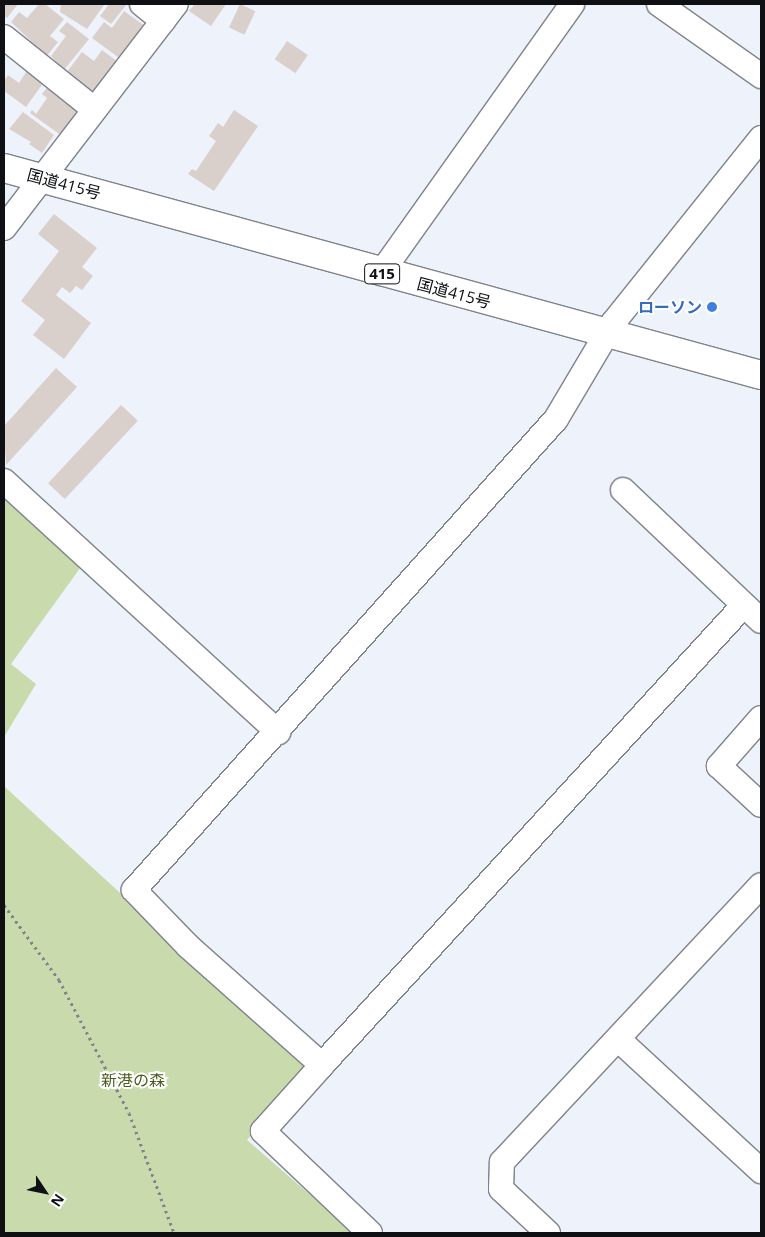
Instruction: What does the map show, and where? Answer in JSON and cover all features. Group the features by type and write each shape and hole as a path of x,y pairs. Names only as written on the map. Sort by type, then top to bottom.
{"highway":[{"name":"国道415号","path":"4,168 381,273 761,375"}],"street":[{"path":"4,228 169,12 142,4"},
{"path":"381,273 572,4"},
{"path":"659,4 761,76"},
{"path":"4,37 94,110"},
{"path":"322,1065 188,946 134,890 278,732 556,419 613,323 761,138"},
{"path":"4,481 278,732"},
{"path":"370,1233 263,1131 322,1065 756,613 623,490"},
{"path":"761,718 719,766 761,805"},
{"path":"548,1233 501,1189 502,1162 618,1039 758,896"},
{"path":"618,1039 761,1171"}],"path":[{"path":"4,904 58,980 129,1113 174,1233"}],"green space":[{"path":"4,492 83,564 11,664 36,684 4,737"},
{"name":"新港の森","path":"4,786 309,1067 247,1140 354,1233 4,1233"}],"building":[{"path":"4,4 18,4 7,18 4,16"},
{"path":"39,4 45,4 64,19 50,36 58,42 46,57 29,43 31,41 11,22 19,12 27,18"},
{"path":"61,4 104,5 87,29 60,12"},
{"path":"109,4 127,4 111,24 100,16"},
{"path":"195,4 226,4 211,26 189,11"},
{"path":"240,4 255,11 244,35 229,28"},
{"path":"124,11 145,26 122,60 92,38 104,22 112,28"},
{"path":"67,22 89,39 64,70 51,56 66,36 59,31"},
{"path":"287,41 308,55 295,73 275,59"},
{"path":"102,50 118,62 96,91 91,91 66,73 82,52 94,61"},
{"path":"28,69 44,82 26,107 4,91 4,81 8,75 19,83"},
{"path":"49,85 76,105 78,114 62,136 30,113 32,110 36,114 47,98 42,94"},
{"path":"234,110 258,126 214,191 188,174 192,169 196,171 216,141 209,136 218,123 223,127"},
{"path":"23,112 54,135 42,153 29,144 31,142 9,129"},
{"path":"54,214 97,248 82,267 93,276 82,290 76,286 70,293 62,287 56,295 91,323 64,359 33,335 45,320 21,301 59,251 38,234"},
{"path":"56,368 77,387 6,465 4,426"},
{"path":"121,405 138,421 65,499 48,483"}],"place":[{"name":"ローソン","path":"712,307"}]}
